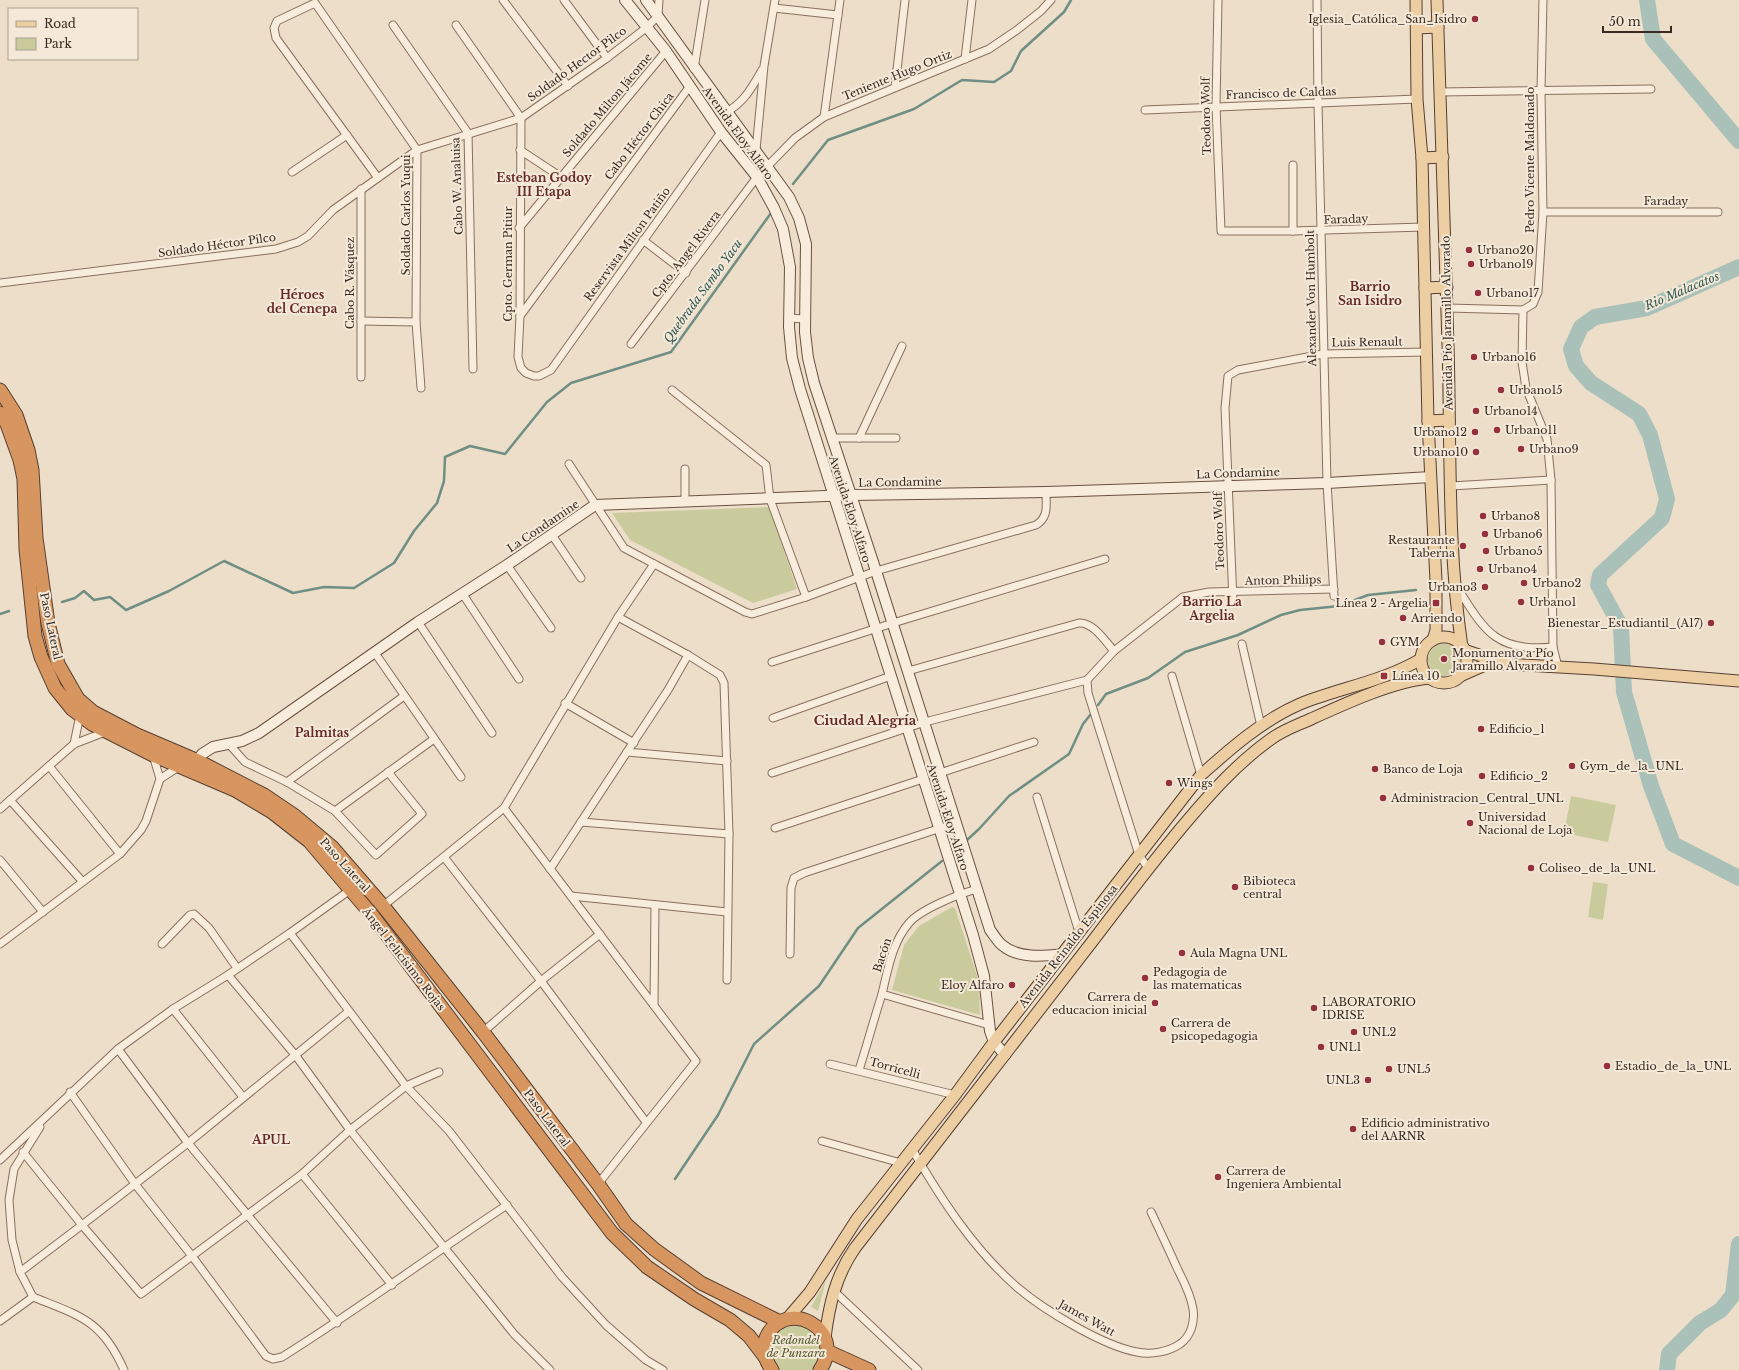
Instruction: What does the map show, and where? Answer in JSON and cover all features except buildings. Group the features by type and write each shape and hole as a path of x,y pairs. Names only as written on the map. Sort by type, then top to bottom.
{"highway":[{"name":"Paso Lateral","path":"0,390 16,415 28,450 32,470 36,538 48,623 58,664 78,699 93,712 137,735 189,766 264,795 295,816 332,847 383,906 482,1032 598,1184 626,1224 654,1249 701,1283 783,1321"},
{"name":"Ángel Felicísimo Rojas","path":"0,413 7,424 14,442 24,479 27,557 35,636 40,657 55,688 72,709 105,732 153,755 189,766 235,790 272,812 309,841 381,928 612,1233 647,1267 694,1299 730,1320 749,1336 768,1365"},
{"path":"768,1365 765,1341 768,1333 783,1321 796,1318 805,1319 813,1323 825,1338 827,1351 825,1361 820,1370"},
{"path":"827,1351 869,1370"}],"main road":[{"name":"Avenida Pío Jaramillo Alvarado","path":"1416,0 1418,99 1422,158 1428,421 1435,548 1436,630 1433,640"},
{"name":"Avenida Pío Jaramillo Alvarado","path":"1437,0 1448,308 1449,420 1453,547 1455,585 1463,648"},
{"path":"1417,28 1438,27"},
{"path":"1422,158 1443,157"},
{"path":"1425,288 1447,287"},
{"path":"1428,421 1449,420"},
{"path":"1435,548 1453,547"},
{"path":"1463,648 1467,662 1465,670 1454,681 1446,683 1438,682 1429,678 1423,670 1420,659 1425,647 1433,640 1438,638 1448,638 1458,643 1463,648 1505,664 1592,669 1739,681"},
{"name":"Avenida Reinaldo Espinosa","path":"783,1321 810,1292 857,1219 955,1095 994,1042 1201,775 1230,749 1261,726 1288,710 1405,668 1420,659"},
{"path":"1460,676 1494,661"},
{"name":"Avenida Reinaldo Espinosa","path":"825,1338 828,1314 834,1291 847,1259 1148,868 1214,789 1249,756 1272,738 1288,729 1359,699 1414,680 1429,678"},
{"path":"844,1240 855,1248"}],"street":[{"path":"503,0 568,86"},
{"path":"564,0 607,58"},
{"name":"Avenida Eloy Alfaro","path":"626,0 646,28 666,51 721,132 757,177 774,208 782,229 790,267 789,318 792,358 798,383 960,894 984,976 989,1025 994,1042 1005,1055"},
{"name":"Avenida Eloy Alfaro","path":"646,0 694,69 767,165 789,197 799,218 806,244 805,319 808,358 814,382 925,722 990,930 1002,945 1012,952 1041,957 1063,954"},
{"path":"658,16 659,0"},
{"path":"694,69 705,0"},
{"path":"824,117 840,0"},
{"path":"896,87 906,0"},
{"path":"965,59 972,0"},
{"name":"Teniente Hugo Ortiz","path":"757,177 767,165 795,138 824,117 989,49 1017,30 1041,11 1051,0"},
{"name":"Teodoro Wolf","path":"1218,0 1216,106 1221,231"},
{"name":"Alexander Von Humbolt","path":"1317,0 1323,354 1327,483 1334,593"},
{"name":"Pedro Vicente Maldonado","path":"1523,310 1533,304 1538,292 1543,212 1541,91 1542,0"},
{"name":"Soldado Carlos Yuqui","path":"347,135 276,38 274,28 277,21 315,2 417,150 416,322 421,388"},
{"path":"756,150 764,66 774,4 838,15"},
{"name":"Soldado Hector Pilco","path":"521,118 607,58 646,28 658,16"},
{"name":"Cabo W. Analuisa","path":"393,25 468,133 473,369"},
{"path":"456,25 521,118"},
{"name":"Soldado Milton Jácome","path":"519,228 666,51"},
{"path":"726,112 735,108 744,99 764,66"},
{"name":"Cabo Héctor Chica","path":"520,316 690,86"},
{"path":"1440,92 1651,89"},
{"name":"Francisco de Caldas","path":"1145,110 1418,99"},
{"name":"Soldado Héctor Pilco","path":"0,283 276,249 298,242 308,236 334,210 361,189 417,150 468,133 521,118"},
{"name":"Cpto. German Pitiur","path":"521,118 519,228 520,316 518,357 521,368 526,373 534,376 546,374 551,370"},
{"name":"Reservista Milton Patiño","path":"551,370 721,132"},
{"path":"292,172 347,135 378,178"},
{"path":"520,150 561,177"},
{"path":"1293,165 1293,231"},
{"name":"Cpto. Angel Rivera","path":"631,344 757,177"},
{"name":"Cabo R. Vásquez","path":"361,189 361,377"},
{"name":"Faraday","path":"1543,212 1718,212"},
{"name":"Faraday","path":"1221,231 1321,231 1423,227"},
{"path":"643,240 686,272"},
{"path":"1448,308 1523,310 1522,362 1526,388 1547,439 1552,480 1553,647 1558,667"},
{"path":"789,318 805,319"},
{"path":"361,321 416,322"},
{"path":"859,438 902,346"},
{"name":"Luis Renault","path":"1238,370 1323,354 1426,352"},
{"name":"Teodoro Wolf","path":"1232,601 1225,408 1227,381 1231,373 1238,370"},
{"path":"672,390 766,465 770,499 806,597"},
{"path":"833,438 896,438"},
{"path":"569,464 624,548 749,613 755,613 806,597 876,570 1036,525 1045,518 1046,492"},
{"path":"684,469 685,502"},
{"name":"La Condamine","path":"189,766 213,746 228,744 249,738 259,733 418,622 507,565 595,505 851,495 1046,492 1327,483 1431,477"},
{"path":"1451,486 1552,480"},
{"path":"552,535 581,578"},
{"path":"772,662 893,623 1105,559"},
{"path":"383,906 504,808 565,703 618,617 654,564"},
{"path":"507,565 551,628"},
{"path":"1455,585 1487,631 1495,637 1522,646 1553,647"},
{"name":"Anton Philips","path":"1114,650 1183,597 1209,592 1334,593"},
{"path":"462,593 519,679"},
{"path":"618,617 688,655 720,675 724,683 729,834 727,980"},
{"path":"418,622 492,733"},
{"path":"772,773 925,722 1087,680 1114,650 1090,625 1079,622 908,671"},
{"path":"1242,644 1261,726"},
{"path":"375,653 461,778"},
{"path":"550,869 634,743 668,690 688,655"},
{"path":"773,718 891,676"},
{"path":"1172,676 1201,775"},
{"path":"1087,680 1088,693 1139,855 1148,868"},
{"path":"287,782 404,696"},
{"path":"565,703 634,743"},
{"path":"74,744 80,715"},
{"path":"0,809 74,744 105,732"},
{"path":"335,811 434,739"},
{"path":"940,772 1034,742"},
{"path":"228,744 245,762 287,782 335,811 376,855 422,814 388,772"},
{"path":"627,752 727,761"},
{"path":"0,944 120,854 141,830 146,821 160,779 153,755"},
{"path":"49,766 120,854"},
{"path":"160,779 189,766"},
{"path":"775,828 923,779"},
{"path":"1037,797 1079,932"},
{"path":"10,800 82,881"},
{"path":"504,808 696,1061 598,1184"},
{"path":"581,822 729,834"},
{"path":"790,954 791,888 794,878 804,873 956,823"},
{"path":"444,857 541,981 646,1122"},
{"path":"0,860 43,912"},
{"name":"Bacón","path":"859,1070 897,941 910,922 919,914 960,894 977,889"},
{"path":"2,1156 118,1049 173,1010 290,933 350,890"},
{"path":"571,896 728,912"},
{"path":"654,1005 655,905"},
{"path":"162,944 190,915 194,914 209,928 237,968"},
{"path":"290,933 348,1012 406,1086 449,1131 562,1277 606,1325 646,1360 662,1370"},
{"path":"482,1032 541,981 600,934"},
{"path":"228,975 296,1056 350,1130 514,1334 550,1370"},
{"path":"882,994 989,1025"},
{"path":"173,1010 243,1097"},
{"path":"20,1272 188,1143 348,1012"},
{"path":"118,1049 188,1143 246,1215 337,1323"},
{"name":"Torricelli","path":"830,1064 955,1095"},
{"path":"23,1152 140,1294 302,1174 350,1130 406,1086 439,1072"},
{"path":"70,1092 135,1184 192,1256 269,1358 273,1359 282,1357 337,1323 392,1285 444,1246 507,1205"},
{"path":"46,1116 14,1169 9,1200 12,1240 20,1272 33,1298 81,1317 93,1324 110,1342 124,1370"},
{"path":"822,1141 901,1163"},
{"name":"James Watt","path":"912,1149 920,1164 970,1238 984,1255 1018,1288 1053,1313 1101,1340 1115,1346 1137,1352 1165,1351 1174,1348 1189,1336 1192,1326 1193,1309 1187,1290 1151,1212"},
{"path":"302,1174 392,1285"},
{"path":"834,1291 918,1370"},
{"path":"0,1321 33,1298"}],"green space":[{"path":"769,507 797,589 753,603 630,540 612,513"},
{"path":"1441,644 1447,644 1456,648 1460,660 1456,672 1447,676 1441,676 1432,672 1428,663 1428,657 1432,648"},
{"path":"1571,796 1616,805 1608,842 1564,833"},
{"path":"1593,882 1608,884 1603,920 1588,917"},
{"path":"952,907 955,908 979,982 980,1015 892,990 904,945 919,926"},
{"path":"826,1280 818,1311 811,1307"},
{"name":"Redondel de Punzara","path":"787,1324 811,1326 824,1347 814,1370 779,1370 775,1365 770,1345 771,1341 775,1334"}],"waterway":[{"name":"Quebrada Sambo Yacu","path":"793,184 828,140 914,109 962,80 994,82 1011,71 1021,51 1064,12 1071,0"},
{"name":"Rio Malacatos","path":"1647,0 1653,39 1739,141"},
{"name":"Quebrada Sambo Yacu","path":"62,602 75,598 84,591 94,600 110,597 126,610 169,591 224,561 293,593 324,587 354,588 394,563 414,531 437,503 444,481 445,457 470,446 505,454 547,402 571,383 671,352 771,213"},
{"name":"Rio Malacatos","path":"1739,267 1647,308 1595,317 1581,327 1571,349 1576,366 1591,383 1639,414 1650,435 1667,499 1662,518 1600,575 1598,585 1621,627 1624,692 1651,786 1673,844 1739,878"},
{"path":"1098,705 1106,694 1148,678 1185,652 1238,635 1281,615 1300,610 1339,606 1368,595 1416,590"},
{"name":"Quebrada Sambo Yacu","path":"0,614 9,611"},
{"path":"967,840 1009,796 1069,754 1083,724 1091,714"},
{"path":"675,1179 718,1115 754,1044 819,986 858,928 942,861"},
{"name":"Rio Malacatos","path":"1667,1370 1669,1354 1700,1323 1721,1310 1733,1295 1739,1244"}],"place":[{"name":"Iglesia_Católica_San_Isidro","path":"1475,19"},
{"name":"Urbano20","path":"1469,250"},
{"name":"Urbano19","path":"1471,264"},
{"name":"Urbano17","path":"1478,293"},
{"name":"Urbano16","path":"1474,357"},
{"name":"Urbano15","path":"1501,390"},
{"name":"Urbano14","path":"1476,411"},
{"name":"Urbano11","path":"1497,430"},
{"name":"Urbano12","path":"1475,432"},
{"name":"Urbano9","path":"1521,449"},
{"name":"Urbano10","path":"1476,452"},
{"name":"Urbano8","path":"1483,516"},
{"name":"Urbano6","path":"1485,534"},
{"name":"Restaurante Taberna","path":"1463,546"},
{"name":"Urbano5","path":"1486,551"},
{"name":"Urbano4","path":"1480,569"},
{"name":"Urbano2","path":"1524,583"},
{"name":"Urbano3","path":"1485,587"},
{"name":"Urbano1","path":"1521,602"},
{"name":"Línea 2 - Argelia","path":"1436,603"},
{"name":"Arriendo","path":"1403,618"},
{"name":"Bienestar_Estudiantil_(A17)","path":"1711,623"},
{"name":"GYM","path":"1382,642"},
{"name":"Monumento a Pío Jaramillo Alvarado","path":"1444,659"},
{"name":"Línea 10","path":"1384,676"},
{"name":"Edificio_1","path":"1481,729"},
{"name":"Gym_de_la_UNL","path":"1572,766"},
{"name":"Banco de Loja","path":"1375,769"},
{"name":"Edificio_2","path":"1482,776"},
{"name":"Wings","path":"1169,783"},
{"name":"Administracion_Central_UNL","path":"1383,798"},
{"name":"Universidad Nacional de Loja","path":"1470,823"},
{"name":"Coliseo_de_la_UNL","path":"1531,868"},
{"name":"Bibioteca central","path":"1235,887"},
{"name":"Aula Magna UNL","path":"1182,953"},
{"name":"Pedagogia de las matematicas","path":"1145,978"},
{"name":"Eloy Alfaro","path":"1012,985"},
{"name":"Carrera de educacion inicial","path":"1155,1003"},
{"name":"LABORATORIO IDRISE","path":"1314,1008"},
{"name":"Carrera de psicopedagogia","path":"1163,1029"},
{"name":"UNL2","path":"1354,1032"},
{"name":"UNL1","path":"1321,1047"},
{"name":"Estadio_de_la_UNL","path":"1607,1066"},
{"name":"UNL5","path":"1389,1069"},
{"name":"UNL3","path":"1368,1080"},
{"name":"Edificio administrativo del AARNR","path":"1353,1129"},
{"name":"Carrera de Ingeniera Ambiental","path":"1218,1177"}],"district":[{"name":"Esteban Godoy III Etapa","path":"544,185"},
{"name":"Barrio San Isidro","path":"1370,294"},
{"name":"Héroes del Cenepa","path":"302,302"},
{"name":"Barrio La Argelia","path":"1212,609"},
{"name":"Ciudad Alegría","path":"865,720"},
{"name":"Palmitas","path":"322,733"},
{"name":"APUL","path":"271,1140"}]}
